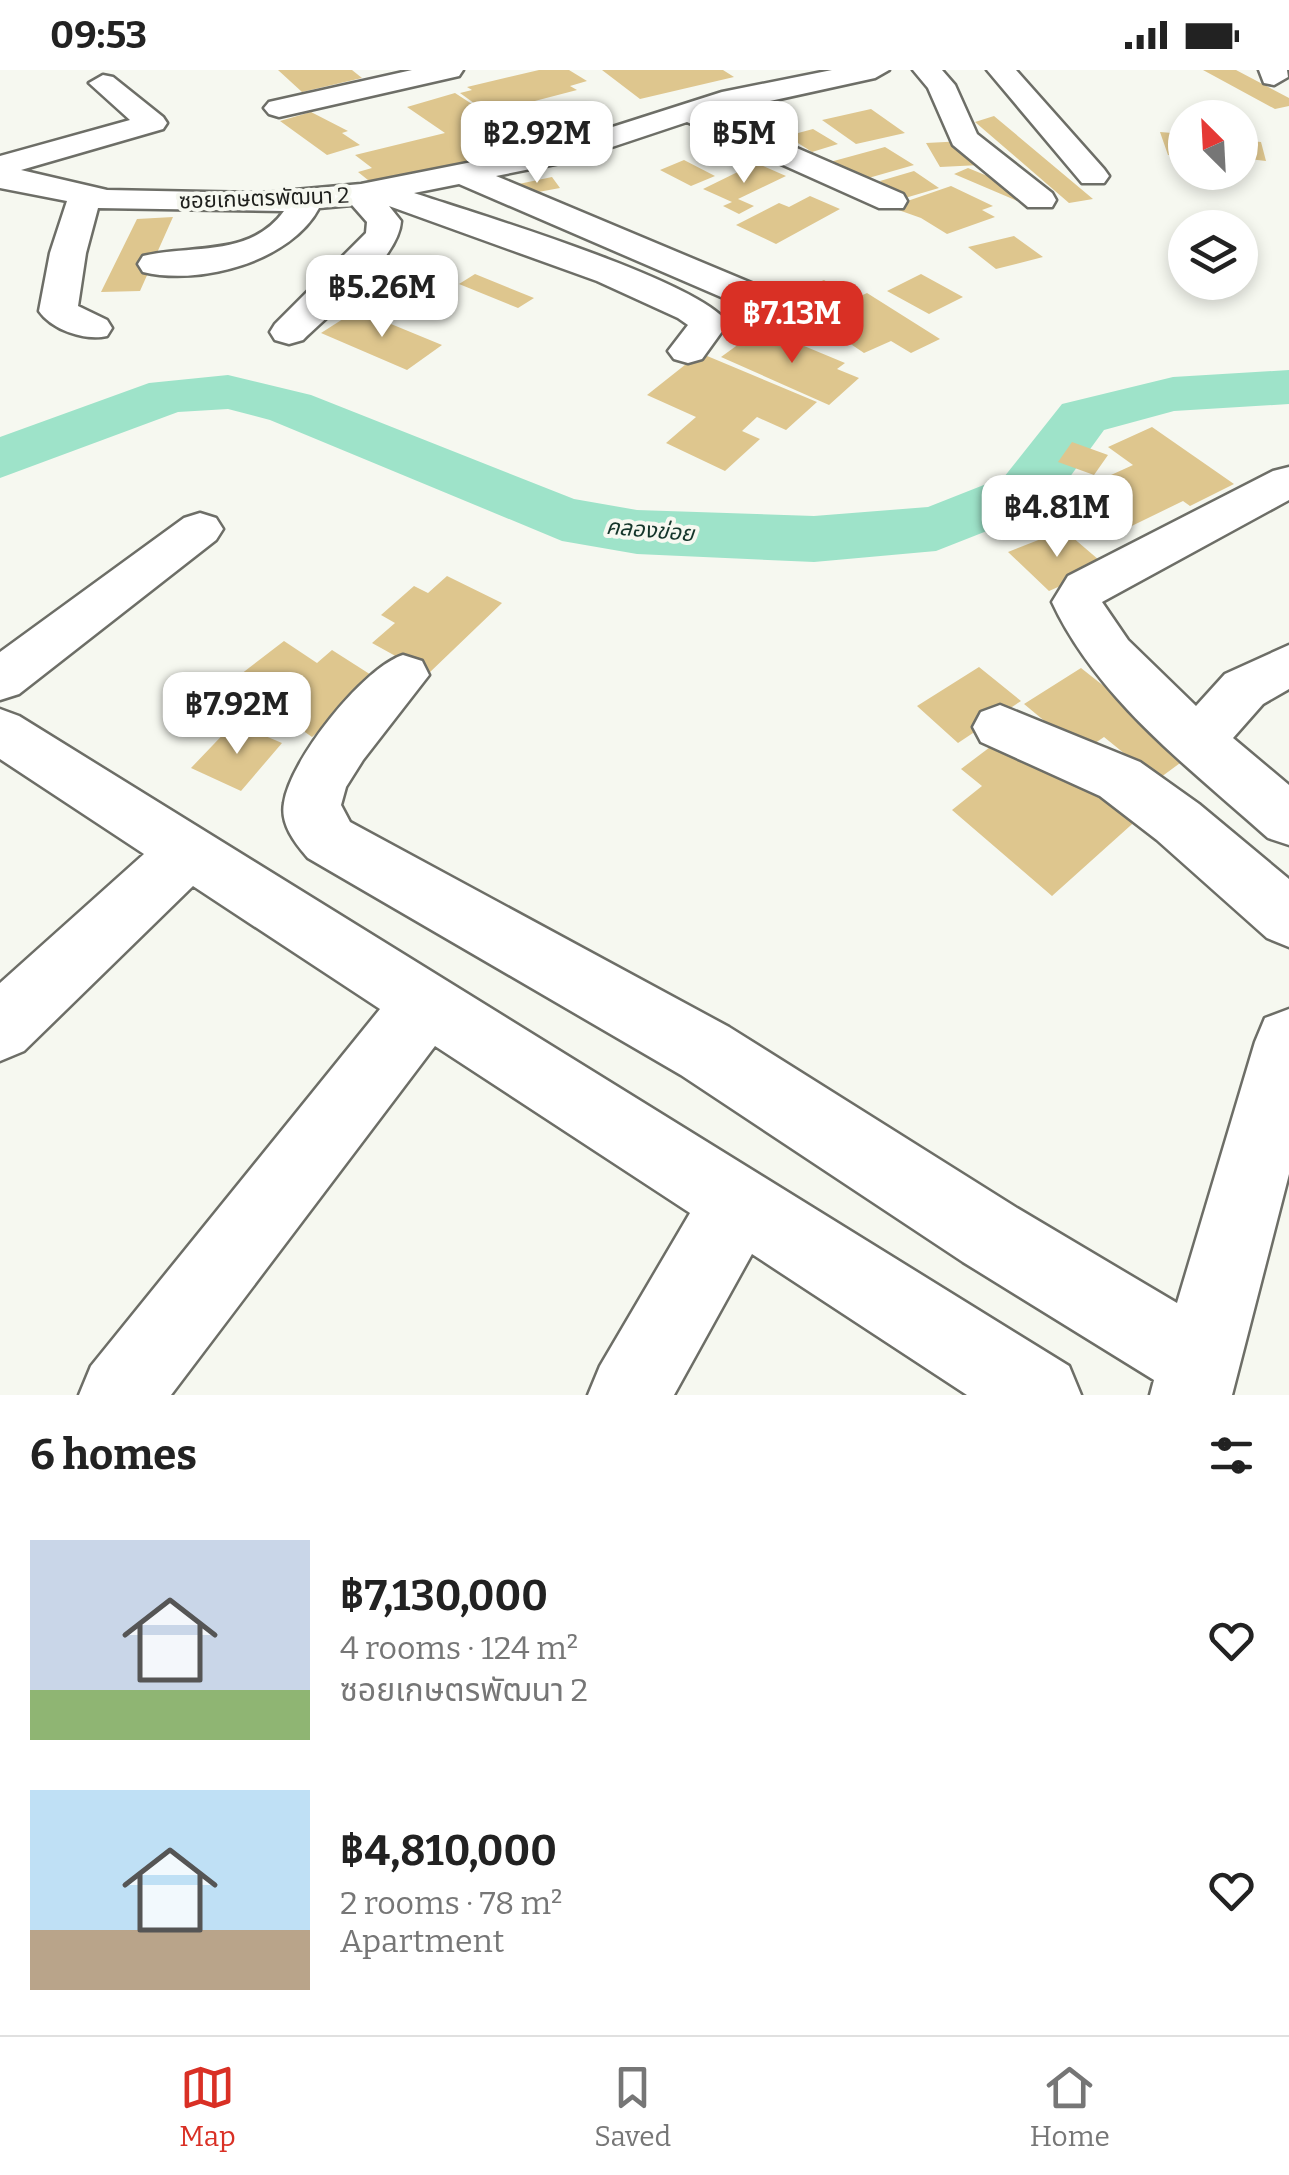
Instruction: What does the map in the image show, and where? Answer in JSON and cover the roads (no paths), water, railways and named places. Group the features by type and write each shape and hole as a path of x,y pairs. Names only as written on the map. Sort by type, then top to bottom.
{"street":[{"path":"279,108 448,70"},
{"name":"ซอยเกษตรพัฒนา 2","path":"0,178 34,180 85,197 196,202 306,200 369,193 559,154 687,112 876,70"},
{"path":"927,70 947,96 964,139 1040,200"},
{"path":"1001,70 1093,176"},
{"path":"820,80 839,98 851,102"},
{"path":"0,166 152,123 103,83"},
{"path":"687,112 890,200"},
{"path":"636,128 685,148"},
{"path":"802,162 851,149"},
{"path":"463,174 754,298"},
{"path":"289,332 374,248 383,233 384,221 369,193"},
{"path":"369,193 632,283 700,313 709,323 688,351"},
{"path":"85,197 68,253 58,311 92,328"},
{"path":"156,264 202,261 266,245 300,218 306,200"},
{"path":"1289,481 1085,588 1078,602 1092,634 1198,741 1289,820"},
{"path":"0,680 200,529"},
{"path":"1198,741 1244,690 1289,664"},
{"path":"403,675 322,774 311,801 314,821 329,840 705,1051 990,1235 1195,1379 1289,1042"},
{"path":"1000,727 1120,779 1178,822 1289,918"},
{"path":"0,730 1040,1395"},
{"path":"0,1028 189,851"},
{"path":"120,1395 428,1003"},
{"path":"629,1395 738,1202"}],"waterway":[{"name":"คลองข่อย","path":"0,459 169,395 228,392 290,407 562,519 637,532 814,539 936,529 1026,492 1083,417 1173,394 1289,387"}]}
